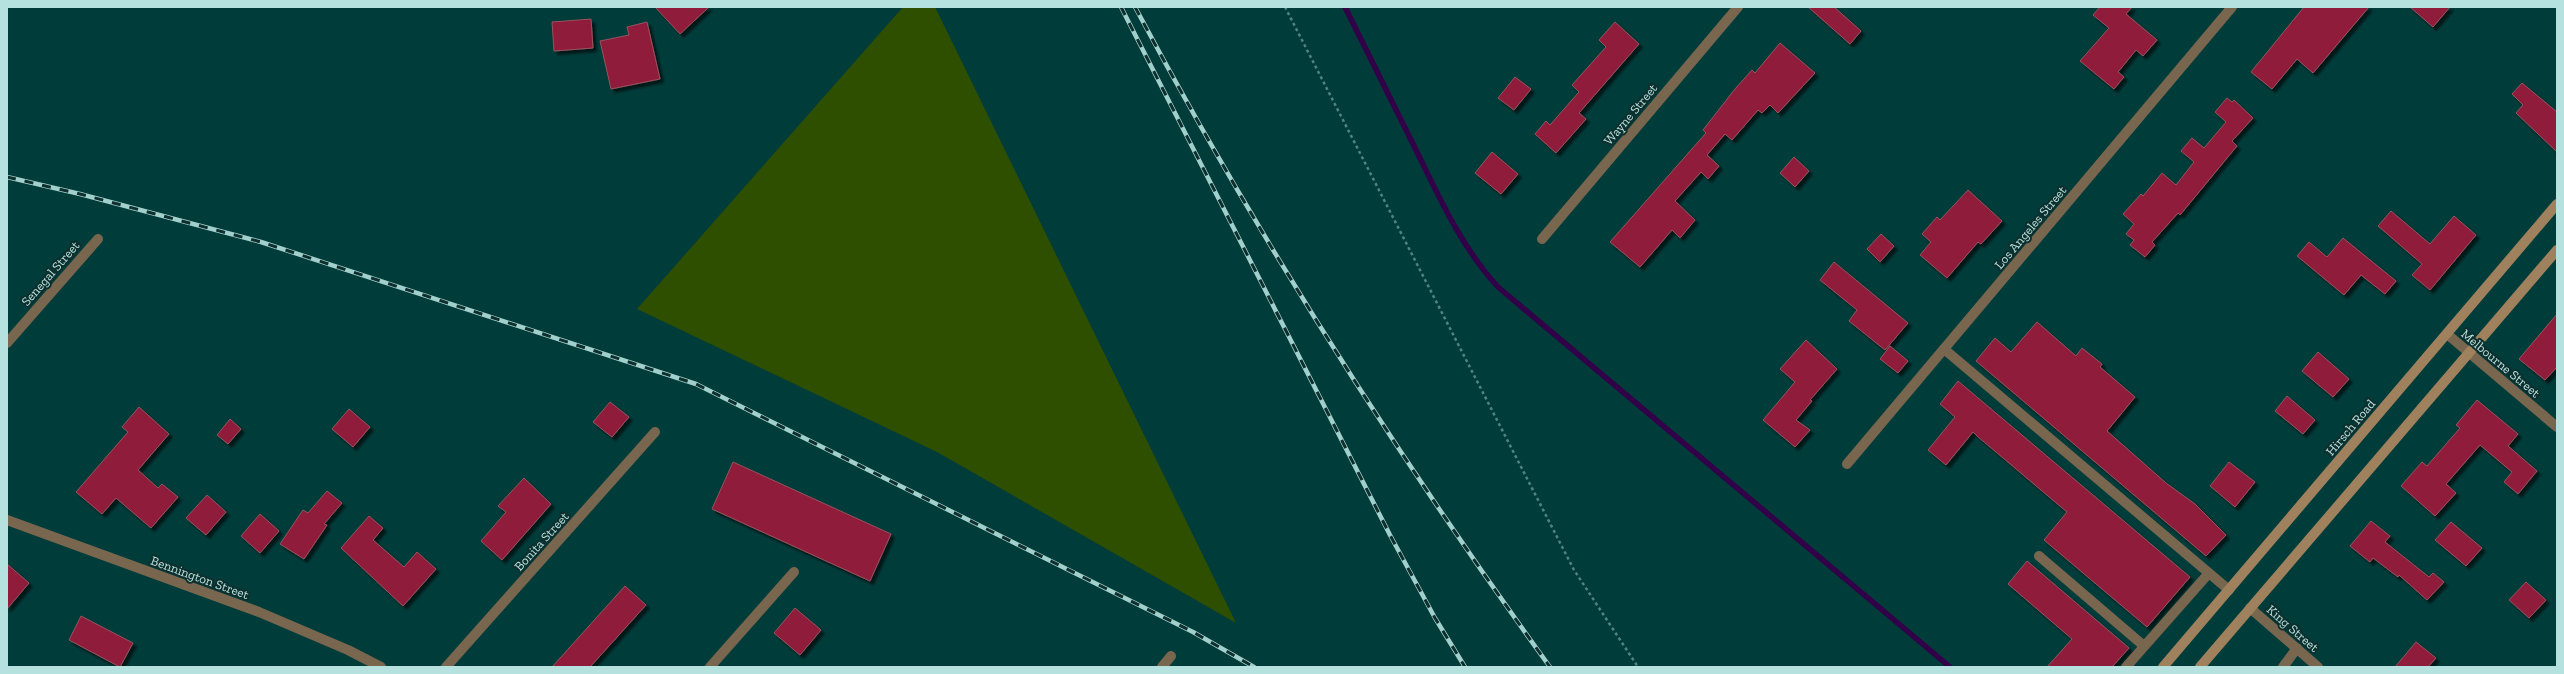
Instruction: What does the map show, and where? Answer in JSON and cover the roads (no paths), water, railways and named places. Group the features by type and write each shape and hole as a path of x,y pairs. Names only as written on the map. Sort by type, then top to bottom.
{"main road":[{"name":"Hirsch Road","path":"2163,667 2557,204"},
{"path":"2200,667 2470,354 2557,250"}],"street":[{"name":"Wayne Street","path":"1542,239 1738,7"},
{"name":"Los Angeles Street","path":"1847,464 2232,7"},
{"name":"Senegal Street","path":"7,343 98,239"},
{"name":"Melbourne Street","path":"2447,334 2557,427"},
{"path":"1944,349 2229,590"},
{"name":"Bonita Street","path":"446,667 655,432"},
{"name":"Bennington Street","path":"7,520 258,612 348,650 381,667"},
{"path":"2039,556 2144,646"},
{"path":"710,667 794,572"},
{"path":"2126,667 2209,573"},
{"name":"King Street","path":"2250,608 2318,667"},
{"path":"2283,667 2297,648"},
{"path":"1162,667 1172,656"}],"waterway":[{"path":"1345,7 1434,187 1453,222 1473,256 1498,287 1950,667"}],"railway":[{"path":"1121,7 1390,535 1435,618 1465,667"},
{"path":"1135,7 1230,177 1331,344 1438,507 1550,667"},
{"path":"7,177 80,194 261,242 696,384 1193,632 1254,667"}]}
